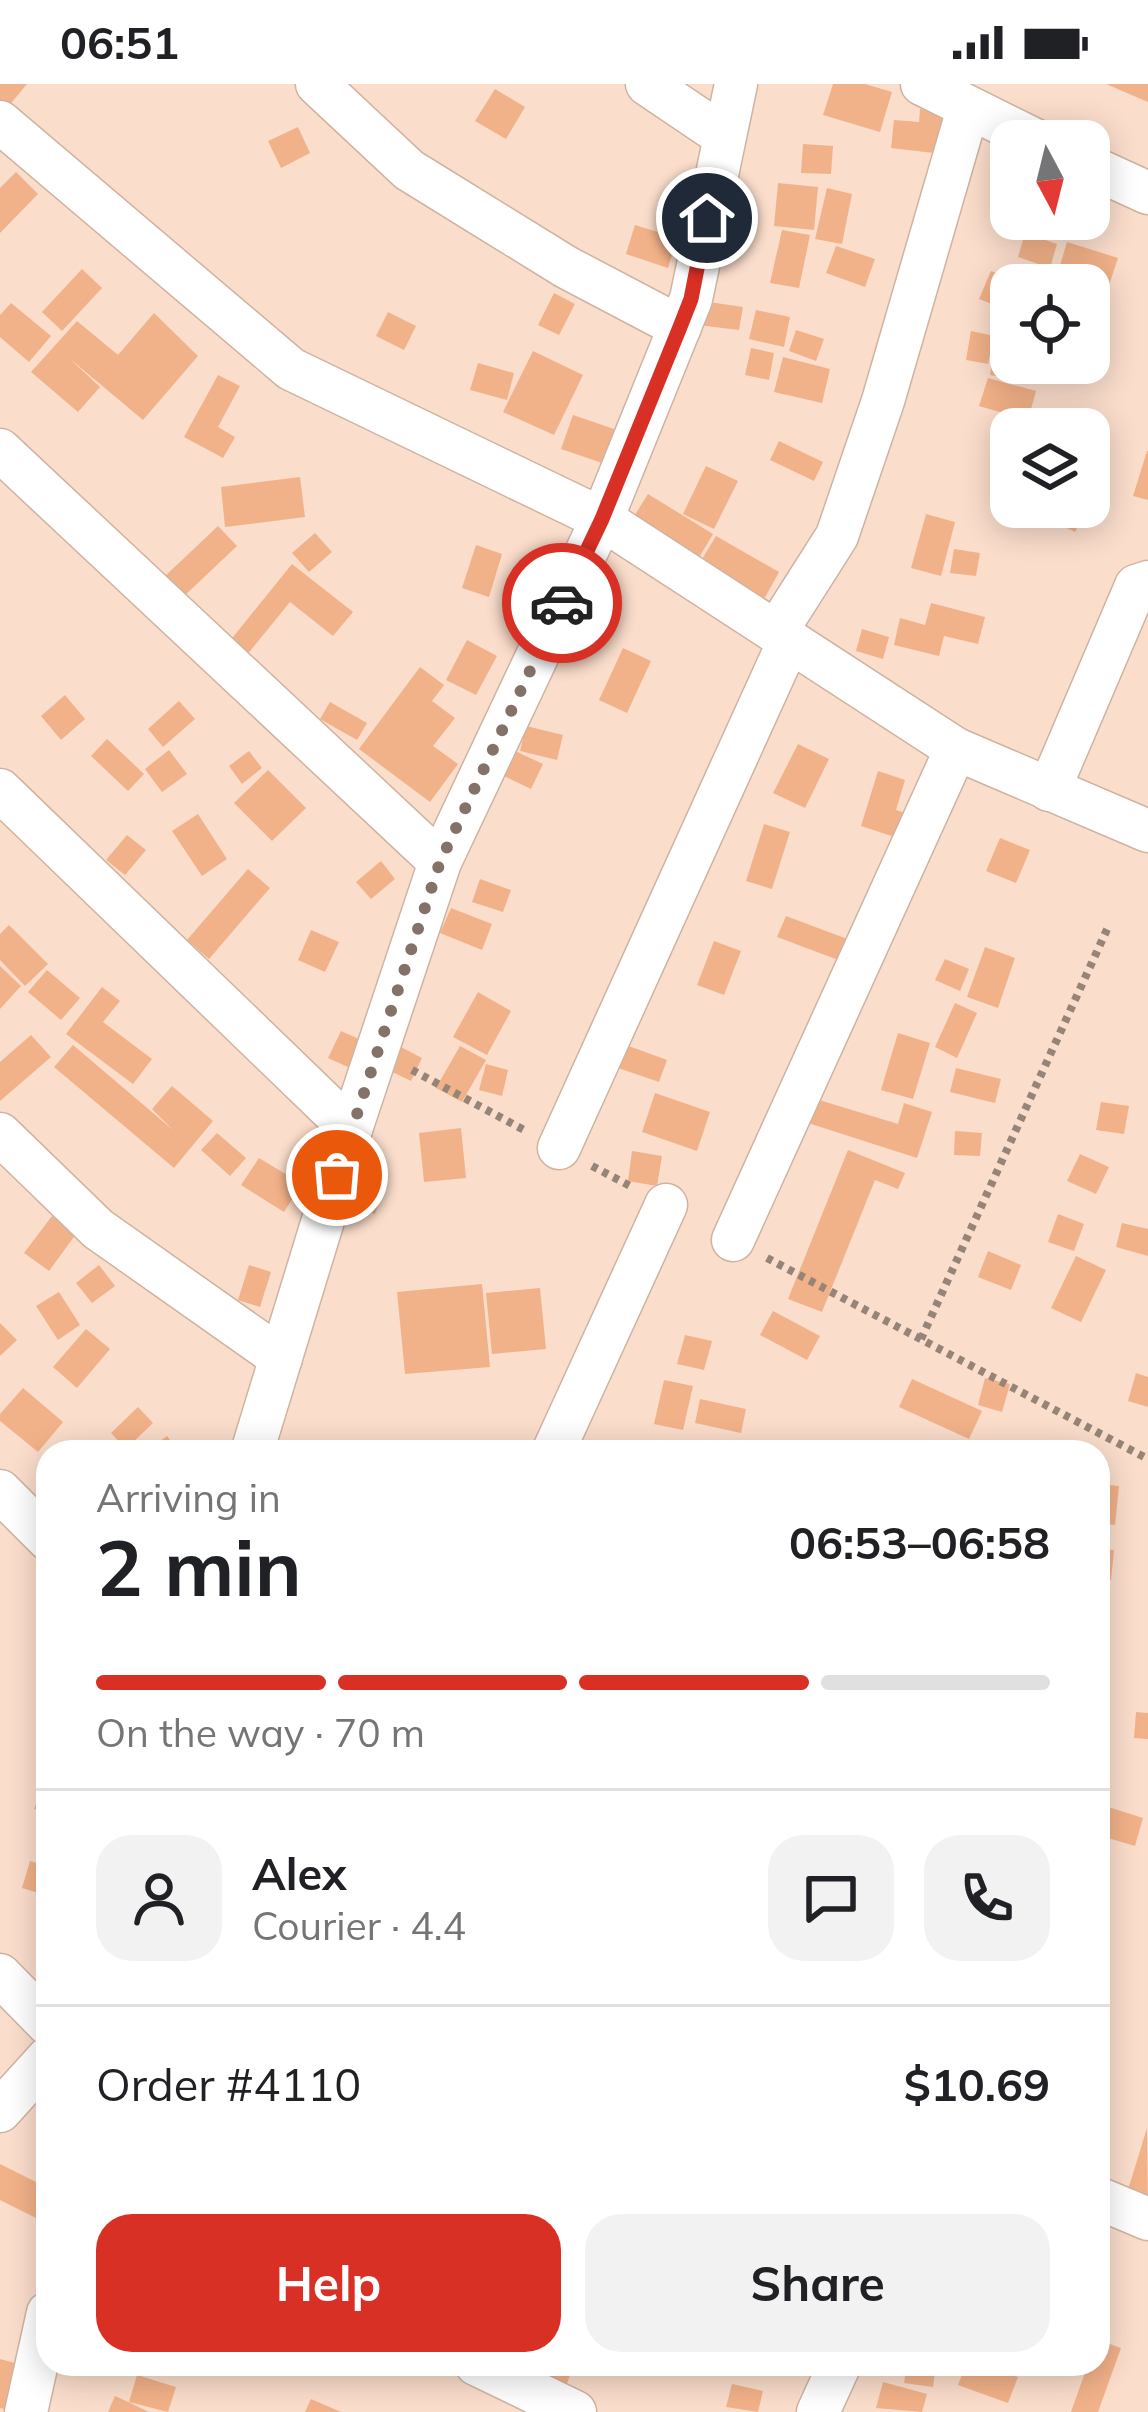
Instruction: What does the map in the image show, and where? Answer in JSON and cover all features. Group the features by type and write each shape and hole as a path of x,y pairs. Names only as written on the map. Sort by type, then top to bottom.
{"street":[{"path":"316,84 409,170 566,267 680,327"},
{"path":"647,84 724,136"},
{"path":"256,1440 351,1129 440,862 602,519 691,299 736,84"},
{"path":"922,84 992,120"},
{"path":"559,1148 782,636 837,536 884,401 968,109"},
{"path":"0,122 291,369 602,519 956,749 1148,831"},
{"path":"1110,176 1148,193"},
{"path":"0,450 440,862"},
{"path":"1049,790 1136,586 1148,582"},
{"path":"733,1240 956,749"},
{"path":"0,790 351,1129"},
{"path":"0,1134 98,1229 281,1358"},
{"path":"559,1440 666,1204"},
{"path":"0,1490 36,1527"},
{"path":"0,1975 36,2012"},
{"path":"0,2111 36,2071"},
{"path":"1110,2203 1148,2219"},
{"path":"26,2412 36,2367"},
{"path":"501,2376 575,2412"},
{"path":"818,2412 834,2376"}],"path":[{"path":"921,1339 1109,925"}],"building":[{"path":"0,84 27,84 7,108 0,103"},
{"path":"833,84 865,84 892,92 880,132 823,115"},
{"path":"1106,84 1148,84 1148,102"},
{"path":"495,89 525,107 506,139 475,121"},
{"path":"920,109 947,112 942,154 891,148 894,120 919,122"},
{"path":"298,127 310,153 281,168 268,141"},
{"path":"803,144 833,146 831,174 801,173"},
{"path":"16,172 38,194 0,233 0,188"},
{"path":"778,183 818,187 814,230 774,226"},
{"path":"827,188 852,194 842,244 815,239"},
{"path":"635,225 677,238 668,268 626,254"},
{"path":"782,230 810,235 799,288 770,283"},
{"path":"1023,240 1057,244 1051,264 1018,257"},
{"path":"1067,242 1118,258 1110,282 1110,264 1060,264"},
{"path":"836,246 875,259 865,287 826,273"},
{"path":"82,269 102,288 62,331 42,312"},
{"path":"990,273 990,303 979,299"},
{"path":"554,293 575,304 559,335 538,325"},
{"path":"702,301 743,307 739,330 698,325"},
{"path":"11,303 51,336 29,362 0,337 0,315"},
{"path":"756,310 790,317 784,347 749,339"},
{"path":"388,312 416,326 404,350 376,336"},
{"path":"154,313 198,356 143,420 69,358 100,387 78,412 31,372 77,321 118,355"},
{"path":"796,330 824,339 816,361 789,351"},
{"path":"971,331 990,335 988,364 966,360"},
{"path":"751,348 774,353 769,380 745,375"},
{"path":"533,351 583,375 554,435 503,412"},
{"path":"783,357 830,369 822,403 774,392"},
{"path":"478,363 514,373 507,400 470,390"},
{"path":"218,375 240,386 218,427 235,437 223,458 184,437"},
{"path":"988,378 990,384 1036,391 1031,408 979,406"},
{"path":"573,415 620,431 608,465 561,449"},
{"path":"779,441 823,462 814,481 770,460"},
{"path":"1148,451 1148,500 1133,496"},
{"path":"706,466 738,481 714,529 683,514"},
{"path":"300,477 305,517 225,527 221,487"},
{"path":"648,494 713,534 697,561 631,521"},
{"path":"926,514 955,522 941,576 911,568"},
{"path":"218,526 237,546 182,598 163,578"},
{"path":"315,533 332,552 309,572 292,553"},
{"path":"716,536 779,572 763,601 699,564"},
{"path":"476,545 502,554 489,597 462,588"},
{"path":"954,549 980,553 976,576 950,573"},
{"path":"292,564 353,612 333,636 290,602 246,656 229,642"},
{"path":"931,603 985,617 978,644 944,636 939,656 894,645 900,618 925,625"},
{"path":"862,629 889,637 883,659 856,651"},
{"path":"467,640 497,656 476,695 446,680"},
{"path":"623,648 651,661 627,713 599,700"},
{"path":"420,667 444,685 432,701 455,718 433,746 458,764 430,802 359,749"},
{"path":"65,695 85,719 61,740 41,716"},
{"path":"179,701 195,719 163,747 148,729"},
{"path":"330,702 367,723 357,740 320,719"},
{"path":"526,726 563,735 557,760 520,751"},
{"path":"107,739 144,774 128,791 91,756"},
{"path":"798,744 829,759 805,808 773,793"},
{"path":"169,750 187,774 162,792 145,769"},
{"path":"249,751 262,768 242,784 229,766"},
{"path":"515,751 543,764 531,789 504,776"},
{"path":"268,770 306,808 272,841 234,803"},
{"path":"878,771 905,780 896,810 918,817 910,842 861,826"},
{"path":"198,814 227,859 202,876 172,831"},
{"path":"764,824 790,832 772,889 746,881"},
{"path":"127,835 146,850 125,875 106,860"},
{"path":"1000,838 1030,850 1016,883 986,871"},
{"path":"381,861 395,879 371,899 356,882"},
{"path":"248,869 270,888 209,959 187,940"},
{"path":"480,879 511,890 503,912 472,902"},
{"path":"451,908 492,924 482,950 440,933"},
{"path":"786,916 850,940 841,961 777,937"},
{"path":"9,925 48,964 25,986 0,960 0,934"},
{"path":"311,930 339,942 325,972 298,960"},
{"path":"714,941 741,951 724,995 697,985"},
{"path":"985,947 1015,958 998,1008 967,997"},
{"path":"945,959 969,969 960,991 935,980"},
{"path":"0,966 21,986 0,1009"},
{"path":"47,970 80,998 61,1020 28,992"},
{"path":"102,987 120,1001 103,1022 152,1059 133,1084 66,1034"},
{"path":"478,992 511,1011 487,1055 453,1037"},
{"path":"955,1003 977,1013 957,1058 935,1047"},
{"path":"341,1031 361,1040 348,1067 328,1058"},
{"path":"898,1033 930,1043 913,1099 881,1090"},
{"path":"31,1035 51,1057 0,1101 0,1062"},
{"path":"395,1044 422,1058 411,1081 384,1068"},
{"path":"73,1045 173,1130 152,1109 172,1086 213,1121 174,1168 54,1067"},
{"path":"626,1045 667,1060 659,1082 618,1068"},
{"path":"460,1046 486,1060 462,1102 436,1088"},
{"path":"486,1064 508,1070 502,1096 479,1090"},
{"path":"956,1068 1001,1079 995,1103 950,1092"},
{"path":"655,1093 710,1112 697,1151 642,1132"},
{"path":"816,1099 898,1124 904,1103 932,1112 917,1158 808,1123"},
{"path":"1101,1102 1129,1106 1124,1134 1096,1130"},
{"path":"461,1128 466,1178 424,1182 419,1133"},
{"path":"955,1131 982,1133 980,1156 954,1155"},
{"path":"217,1133 246,1158 230,1176 201,1150"},
{"path":"848,1150 905,1173 898,1189 875,1180 822,1312 788,1299"},
{"path":"632,1151 662,1156 657,1186 628,1181"},
{"path":"1080,1154 1109,1167 1096,1194 1067,1181"},
{"path":"259,1158 302,1184 284,1212 241,1185"},
{"path":"363,1168 388,1177 375,1214 350,1205"},
{"path":"1058,1214 1084,1224 1074,1251 1048,1242"},
{"path":"52,1216 76,1234 49,1271 24,1253"},
{"path":"1122,1223 1148,1229 1148,1256 1116,1247"},
{"path":"988,1251 1021,1265 1011,1290 978,1277"},
{"path":"1076,1256 1106,1270 1081,1322 1051,1308"},
{"path":"99,1265 115,1286 92,1303 76,1283"},
{"path":"249,1265 271,1272 260,1307 238,1300"},
{"path":"482,1284 490,1367 405,1374 397,1292"},
{"path":"540,1288 546,1349 492,1354 486,1293"},
{"path":"59,1292 80,1325 58,1340 36,1306"},
{"path":"773,1311 820,1336 807,1360 760,1335"},
{"path":"0,1323 17,1340 0,1356"},
{"path":"86,1329 110,1349 77,1388 53,1367"},
{"path":"685,1335 712,1341 704,1370 677,1364"},
{"path":"1136,1373 1148,1377 1148,1407 1128,1401"},
{"path":"985,1378 1010,1384 1002,1412 978,1405"},
{"path":"912,1379 982,1411 969,1439 899,1407"},
{"path":"664,1380 693,1386 683,1430 654,1424"},
{"path":"23,1388 63,1422 48,1440 36,1440 36,1450 0,1421 0,1414"},
{"path":"700,1399 746,1409 741,1433 695,1423"},
{"path":"138,1407 153,1423 135,1440 118,1440 111,1433"},
{"path":"1110,1485 1119,1486 1115,1525 1110,1524"},
{"path":"1136,1712 1148,1713 1148,1739 1134,1738"},
{"path":"1110,1808 1143,1818 1135,1846 1110,1839"},
{"path":"30,1861 36,1863 36,1892 22,1888"},
{"path":"1147,2128 1148,2214 1119,2219"},
{"path":"0,2164 36,2182 36,2218 0,2200"},
{"path":"1110,2344 1121,2348 1098,2412 1071,2412 1084,2376 1110,2376"},
{"path":"0,2359 15,2363 4,2409 0,2408"},
{"path":"137,2376 176,2387 168,2412 129,2402"},
{"path":"536,2376 570,2376 557,2412 526,2408"},
{"path":"905,2376 934,2376 933,2387 904,2383"},
{"path":"961,2376 1018,2377 1008,2403 958,2385"},
{"path":"883,2382 927,2394 922,2412 876,2408"},
{"path":"732,2384 763,2391 758,2412 726,2407"},
{"path":"115,2396 126,2401 149,2412 108,2412"},
{"path":"311,2399 341,2412 305,2412"}],"way so far":[{"path":"337,1175 440,862 562,603"}],"route":[{"path":"562,603 602,519 691,299 707,218"}]}
